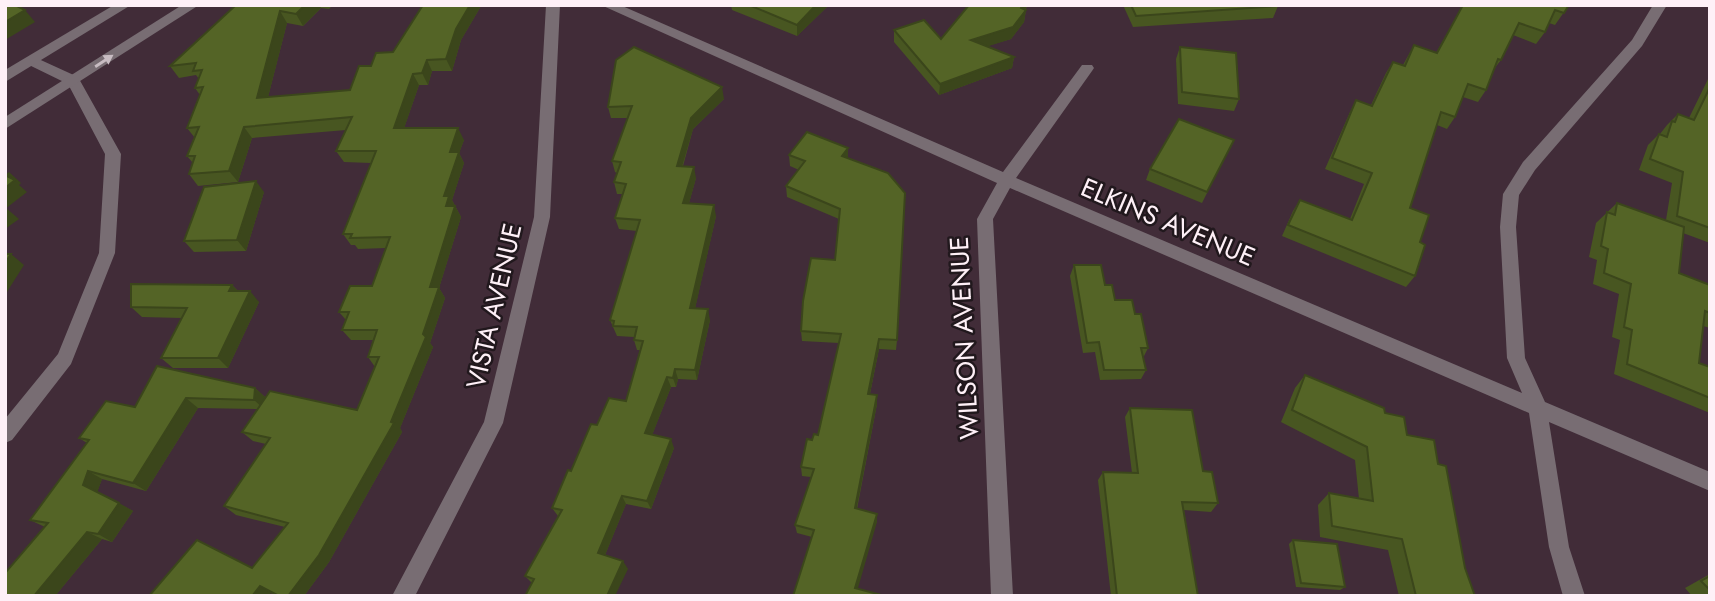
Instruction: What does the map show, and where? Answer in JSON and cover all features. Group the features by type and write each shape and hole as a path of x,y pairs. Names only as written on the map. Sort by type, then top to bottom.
{"street":[{"path":"5,78 124,5"},
{"path":"5,124 192,5"},
{"name":"VISTA AVENUE","path":"402,596 493,423 542,217 554,5"},
{"name":"ELKINS AVENUE","path":"608,5 635,10 1006,180 1710,482"},
{"path":"1574,596 1559,547 1537,406 1516,358 1507,227 1511,194 1529,166 1637,43 1660,5"},
{"path":"5,434 65,358 107,253 113,154 73,81 32,61"},
{"name":"WILSON AVENUE","path":"1002,596 985,219 1006,180 1087,68"}],"building":[{"path":"5,5 15,5 25,10 5,22"},
{"path":"236,5 305,5 296,14 280,11 257,98 350,90 359,66 371,66 376,53 393,52 423,5 470,5 456,29 446,59 427,60 422,73 413,74 394,128 458,128 450,152 459,152 444,196 449,196 446,206 455,206 430,287 439,287 423,334 426,337 391,422 394,423 319,555 288,596 279,596 260,586 252,596 149,596 197,540 252,568 288,523 224,506 270,438 242,432 270,391 357,410 379,357 368,357 377,330 342,330 349,312 339,312 350,286 372,286 390,237 350,238 352,234 343,234 376,151 336,151 352,117 244,127 229,171 189,174 195,156 187,156 199,127 187,128 203,87 195,88 202,70 193,71 196,63 170,66"},
{"path":"749,5 816,5 797,25"},
{"path":"969,5 1022,5 1021,8 1026,10 1013,27 971,40 1014,57 940,84 894,30 924,20 941,39"},
{"path":"1131,5 1277,5 1278,6 1136,16"},
{"path":"1463,5 1569,5 1564,13 1555,10 1545,32 1519,23 1501,60 1498,59 1486,90 1468,84 1455,117 1441,112 1410,208 1429,215 1420,242 1425,245 1415,276 1288,225 1300,200 1352,220 1372,173 1332,158 1356,100 1372,106 1393,62 1405,66 1414,45 1437,53"},
{"path":"634,47 722,87 691,118 677,166 694,167 683,203 714,205 690,308 708,309 695,370 675,369 673,378 667,377 645,433 671,439 647,501 622,496 598,553 623,561 607,596 525,596 534,579 525,576 562,510 552,508 568,470 571,471 591,424 597,425 609,398 626,401 643,341 634,340 637,327 613,326 614,321 610,320 640,220 615,218 626,184 614,182 621,162 612,161 632,106 608,107 616,60"},
{"path":"1180,47 1236,53 1239,99 1182,92"},
{"path":"1710,87 1710,228 1677,216 1683,172 1650,159 1659,134 1667,137 1672,121 1675,122 1678,114 1694,120"},
{"path":"1179,119 1234,140 1207,192 1150,169"},
{"path":"807,132 848,148 842,156 888,173 905,193 897,340 879,339 868,394 877,395 855,508 877,514 855,588 885,596 793,596 814,530 795,525 814,469 801,467 807,439 812,440 814,434 818,435 841,334 801,331 811,258 835,260 840,209 786,186 805,161 789,155"},
{"path":"5,175 15,180 5,188"},
{"path":"256,181 237,240 184,241 204,187"},
{"path":"1617,203 1684,227 1679,273 1710,285 1710,313 1705,311 1699,363 1710,367 1710,398 1627,364 1632,330 1624,327 1631,284 1604,273 1608,249 1601,246 1607,212 1615,215"},
{"path":"1074,265 1101,265 1105,285 1112,285 1115,300 1132,300 1135,314 1141,314 1148,348 1141,348 1146,370 1104,370 1099,342 1087,343"},
{"path":"131,284 232,285 229,291 250,291 218,358 161,358 187,308 131,307"},
{"path":"157,366 255,388 254,400 186,398 133,483 88,471 83,485 119,503 98,534 87,532 34,596 5,596 5,573 48,523 30,520 89,440 79,438 106,401 135,407"},
{"path":"1305,375 1384,408 1385,413 1404,417 1407,435 1434,440 1438,464 1446,466 1465,568 1475,596 1416,596 1402,539 1332,526 1329,493 1373,501 1367,447 1292,410"},
{"path":"1130,408 1192,410 1203,471 1212,472 1218,503 1182,502 1198,596 1117,596 1103,472 1138,473"},
{"path":"1293,540 1337,544 1345,587 1301,583"},
{"path":"1710,576 1710,590 1701,581"}]}
